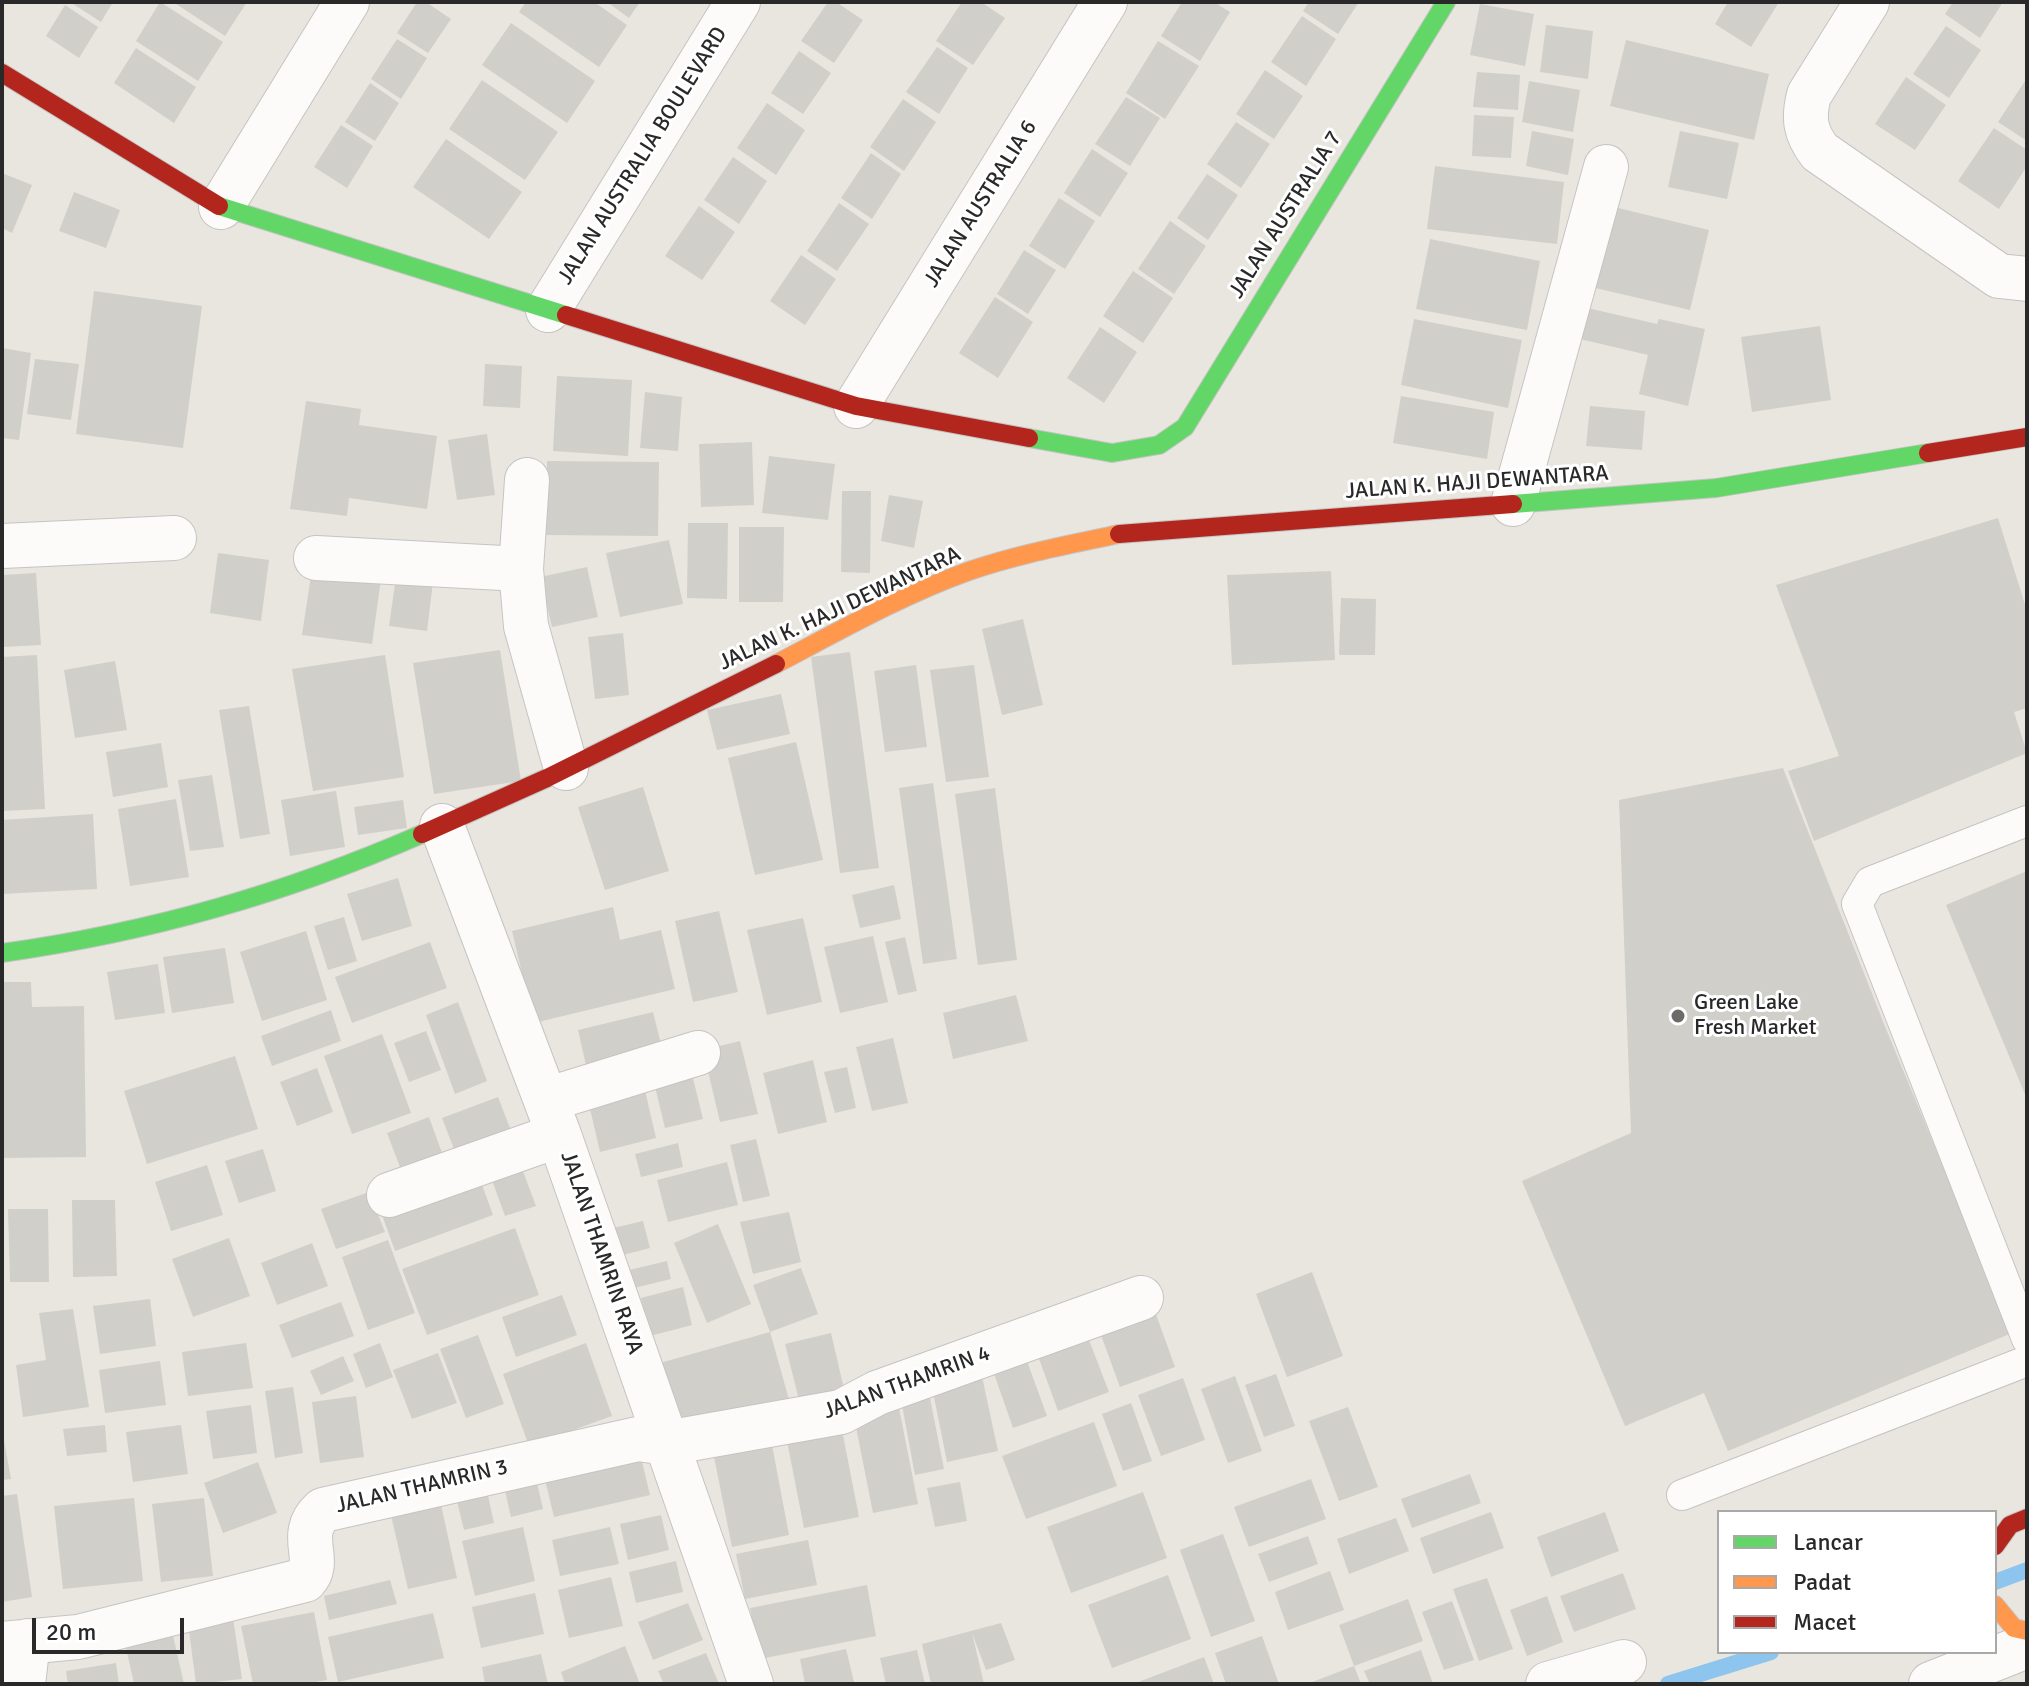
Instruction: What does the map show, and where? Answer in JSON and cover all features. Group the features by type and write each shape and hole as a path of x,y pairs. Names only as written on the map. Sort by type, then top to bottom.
{"street":[{"path":"221,207 347,2"},
{"name":"JALAN AUSTRALIA BOULEVARD","path":"548,310 738,2"},
{"name":"JALAN AUSTRALIA 6","path":"856,406 1105,2"},
{"name":"JALAN AUSTRALIA 7","path":"856,406 1112,453 1159,445 1185,427 1446,2"},
{"path":"1867,2 1809,95 1804,113 1806,128 1820,152 1999,276 2027,279"},
{"path":"2,73 221,207 856,406"},
{"path":"1513,504 1606,167"},
{"name":"JALAN K. HAJI DEWANTARA","path":"2,953 74,946 159,928 277,892 442,826 946,580 1031,552 1121,534 1716,488 2027,437"},
{"path":"527,480 521,569 526,626 566,768"},
{"path":"2,546 174,538"},
{"path":"316,558 521,569"},
{"name":"JALAN THAMRIN RAYA","path":"442,826 552,1118 751,1684"},
{"path":"389,1195 698,1053"},
{"name":"JALAN THAMRIN 4","path":"667,1443 841,1412 877,1393 1141,1298"},
{"name":"JALAN THAMRIN 3","path":"15,1642 78,1637 305,1580 310,1575 311,1562 308,1533 323,1510 638,1439 667,1443"},
{"path":"1997,1607 2023,1635 1997,1649"},
{"path":"15,1642 23,1684"},
{"path":"1931,1684 1987,1654"},
{"path":"1548,1684 1624,1662"}],"lane":[{"path":"2027,821 1870,882 1857,904 2027,1339"},
{"path":"1682,1495 2027,1361"}],"building":[{"path":"70,2 113,2 101,22"},
{"path":"160,2 223,42 198,81 136,41"},
{"path":"173,2 247,2 225,36"},
{"path":"417,2 426,2 451,19 428,53 397,33"},
{"path":"526,2 594,2 627,25 599,67 519,12"},
{"path":"607,2 640,2 629,18"},
{"path":"828,2 836,2 863,20 834,63 801,41"},
{"path":"962,2 981,2 1005,18 973,65 936,41"},
{"path":"1182,2 1214,2 1230,12 1200,61 1161,36"},
{"path":"1309,2 1359,2 1338,34 1303,11"},
{"path":"1728,2 1779,2 1751,47 1715,24"},
{"path":"1953,2 2003,2 1980,38 1945,14"},
{"path":"1480,4 1534,14 1525,66 1470,55"},
{"path":"65,5 98,27 79,58 46,36"},
{"path":"1302,16 1336,39 1306,86 1271,62"},
{"path":"511,23 595,81 567,123 482,65"},
{"path":"1546,25 1593,31 1588,79 1540,72"},
{"path":"1946,26 1981,50 1949,98 1913,74"},
{"path":"397,39 427,58 401,99 371,79"},
{"path":"1626,40 1769,74 1754,140 1610,106"},
{"path":"1158,41 1199,66 1165,119 1126,93"},
{"path":"937,47 968,68 939,114 906,92"},
{"path":"136,48 196,87 174,123 114,83"},
{"path":"799,51 831,73 803,114 771,93"},
{"path":"1265,70 1303,96 1274,139 1236,114"},
{"path":"1477,72 1520,75 1518,110 1473,107"},
{"path":"1906,77 1946,105 1915,150 1875,124"},
{"path":"2027,78 2027,141 1998,122"},
{"path":"482,80 558,132 525,180 449,129"},
{"path":"1529,81 1580,90 1573,132 1522,122"},
{"path":"370,83 399,103 375,141 345,122"},
{"path":"1126,97 1160,118 1130,166 1095,144"},
{"path":"903,99 936,122 904,171 870,147"},
{"path":"767,103 805,130 776,175 737,148"},
{"path":"1474,115 1514,117 1511,158 1472,156"},
{"path":"1236,122 1270,144 1241,188 1207,164"},
{"path":"341,125 373,146 347,188 314,167"},
{"path":"1994,128 2027,150 2027,166 1999,209 1958,181"},
{"path":"1532,131 1574,139 1568,175 1526,166"},
{"path":"1680,131 1739,143 1727,199 1668,187"},
{"path":"446,139 522,192 489,239 413,187"},
{"path":"1092,149 1128,173 1100,217 1064,193"},
{"path":"871,153 901,174 872,219 841,198"},
{"path":"733,157 767,181 739,224 704,200"},
{"path":"1435,166 1564,182 1557,244 1427,229"},
{"path":"2,173 32,185 12,233 2,228"},
{"path":"1207,174 1238,195 1208,240 1177,218"},
{"path":"74,192 120,210 106,248 59,231"},
{"path":"1059,198 1095,221 1065,269 1029,246"},
{"path":"839,203 869,224 837,271 807,251"},
{"path":"699,206 735,232 702,280 665,256"},
{"path":"1610,206 1709,230 1690,310 1591,287"},
{"path":"1170,221 1206,246 1174,294 1138,269"},
{"path":"1430,239 1540,261 1527,330 1416,309"},
{"path":"1024,250 1056,270 1028,314 997,294"},
{"path":"801,255 836,279 805,325 770,301"},
{"path":"1133,271 1173,298 1143,343 1103,316"},
{"path":"94,291 202,306 183,448 76,434"},
{"path":"995,297 1033,322 998,378 959,353"},
{"path":"1570,304 1657,324 1659,319 1705,329 1688,406 1639,394 1648,355 1563,335"},
{"path":"1414,319 1522,340 1508,408 1401,385"},
{"path":"1820,326 1831,400 1752,412 1741,337"},
{"path":"1100,327 1137,352 1104,403 1067,378"},
{"path":"2,348 31,353 19,440 2,438"},
{"path":"35,359 79,364 71,420 27,414"},
{"path":"485,364 522,366 520,408 483,406"},
{"path":"557,376 632,380 628,456 553,451"},
{"path":"645,392 682,397 678,451 640,448"},
{"path":"1401,396 1494,412 1487,459 1393,443"},
{"path":"306,401 361,409 359,425 437,436 427,509 349,498 347,516 290,509"},
{"path":"1590,406 1645,411 1642,450 1586,446"},
{"path":"487,434 495,495 457,500 448,440"},
{"path":"752,442 754,505 701,507 699,444"},
{"path":"769,456 835,464 828,520 762,513"},
{"path":"547,461 659,462 658,536 546,535"},
{"path":"842,491 871,491 870,573 841,572"},
{"path":"889,495 923,501 914,548 881,541"},
{"path":"1998,518 2027,611 2027,708 2014,712 2027,753 1814,841 1788,771 1839,756 1776,585"},
{"path":"688,523 728,523 727,599 687,598"},
{"path":"739,527 784,527 783,602 739,602"},
{"path":"669,540 683,604 620,617 606,553"},
{"path":"218,553 269,560 261,621 210,613"},
{"path":"587,567 598,617 552,627 540,577"},
{"path":"312,569 381,579 372,644 302,635"},
{"path":"1331,571 1335,660 1232,665 1227,575"},
{"path":"36,573 41,645 2,647 2,575"},
{"path":"396,577 433,582 427,631 389,626"},
{"path":"1341,598 1376,599 1375,655 1339,655"},
{"path":"1023,619 1043,705 1002,715 982,629"},
{"path":"623,633 629,695 595,699 588,637"},
{"path":"500,650 521,781 434,794 413,663"},
{"path":"850,652 879,868 840,873 811,657"},
{"path":"37,655 45,809 2,811 2,657"},
{"path":"385,655 404,777 313,791 292,669"},
{"path":"115,661 127,730 75,738 64,670"},
{"path":"916,665 927,747 885,752 874,671"},
{"path":"974,665 989,777 946,782 930,670"},
{"path":"781,694 790,734 717,750 707,710"},
{"path":"249,706 270,834 240,839 219,710"},
{"path":"796,742 823,860 755,875 728,758"},
{"path":"161,743 168,787 113,797 106,752"},
{"path":"1783,768 1886,1029 2012,1333 1728,1451 1704,1393 1625,1426 1522,1181 1631,1133 1619,800"},
{"path":"212,775 224,847 190,851 178,780"},
{"path":"933,783 957,959 923,964 899,788"},
{"path":"643,787 669,871 605,890 578,807"},
{"path":"995,788 1017,960 978,965 955,794"},
{"path":"336,791 345,847 290,856 281,800"},
{"path":"176,799 189,877 130,886 118,809"},
{"path":"403,800 407,828 358,835 354,807"},
{"path":"93,814 97,889 2,894 2,820"},
{"path":"2027,871 2027,1099 1946,905"},
{"path":"398,878 412,926 362,941 347,894"},
{"path":"894,885 901,919 860,928 852,895"},
{"path":"613,907 620,940 661,930 675,989 534,1023 512,931"},
{"path":"719,911 738,992 693,1002 675,921"},
{"path":"344,917 357,961 328,970 314,926"},
{"path":"803,918 822,1002 767,1015 747,930"},
{"path":"306,931 327,1000 262,1021 240,952"},
{"path":"873,936 888,1002 840,1013 824,947"},
{"path":"905,937 917,991 898,995 885,942"},
{"path":"430,942 447,988 352,1023 335,977"},
{"path":"225,948 234,1003 172,1013 163,957"},
{"path":"158,964 165,1013 115,1020 107,972"},
{"path":"2,982 31,982 32,1007 84,1006 86,1157 2,1158"},
{"path":"1016,995 1028,1041 953,1059 943,1013"},
{"path":"458,1002 487,1081 455,1094 426,1015"},
{"path":"331,1010 341,1041 272,1066 261,1036"},
{"path":"653,1012 664,1056 588,1074 578,1030"},
{"path":"426,1031 441,1070 409,1082 394,1043"},
{"path":"382,1034 411,1113 352,1134 324,1056"},
{"path":"893,1038 908,1103 872,1111 856,1047"},
{"path":"740,1041 758,1114 720,1122 703,1050"},
{"path":"235,1056 258,1129 147,1164 124,1091"},
{"path":"813,1060 827,1122 778,1134 763,1073"},
{"path":"689,1062 703,1119 665,1128 651,1070"},
{"path":"847,1067 856,1108 835,1113 824,1072"},
{"path":"317,1068 333,1112 297,1126 280,1082"},
{"path":"644,1086 656,1138 600,1152 588,1100"},
{"path":"498,1097 515,1141 459,1162 442,1118"},
{"path":"429,1117 446,1164 405,1180 387,1133"},
{"path":"756,1139 770,1196 743,1202 730,1145"},
{"path":"678,1143 683,1167 641,1177 635,1154"},
{"path":"263,1149 276,1191 239,1203 225,1161"},
{"path":"518,1158 536,1206 505,1216 488,1169"},
{"path":"727,1162 738,1205 668,1222 657,1180"},
{"path":"207,1165 223,1215 171,1231 155,1182"},
{"path":"476,1168 493,1215 395,1251 378,1204"},
{"path":"369,1192 385,1232 336,1249 321,1209"},
{"path":"72,1200 115,1200 117,1276 73,1277"},
{"path":"8,1209 48,1209 49,1282 10,1282"},
{"path":"789,1212 801,1262 753,1274 740,1222"},
{"path":"643,1221 650,1248 615,1257 609,1229"},
{"path":"718,1224 751,1304 707,1323 674,1243"},
{"path":"515,1228 539,1295 427,1335 402,1269"},
{"path":"229,1238 250,1296 193,1317 172,1259"},
{"path":"388,1240 415,1313 368,1330 342,1257"},
{"path":"312,1243 328,1286 277,1305 261,1263"},
{"path":"667,1261 671,1279 630,1289 625,1271"},
{"path":"801,1268 818,1314 770,1332 753,1285"},
{"path":"1312,1272 1343,1356 1287,1377 1256,1294"},
{"path":"683,1287 692,1325 650,1336 641,1298"},
{"path":"562,1295 577,1335 516,1357 502,1317"},
{"path":"150,1299 156,1346 100,1354 93,1306"},
{"path":"341,1302 354,1336 292,1358 279,1325"},
{"path":"1153,1306 1175,1367 1120,1387 1098,1327"},
{"path":"73,1309 89,1407 23,1417 16,1365 46,1360 39,1313"},
{"path":"1084,1327 1109,1392 1058,1411 1034,1345"},
{"path":"770,1332 790,1403 680,1435 660,1363"},
{"path":"831,1333 844,1389 799,1400 785,1344"},
{"path":"478,1335 504,1404 466,1418 440,1349"},
{"path":"246,1343 253,1388 188,1396 182,1352"},
{"path":"380,1343 393,1377 366,1388 353,1354"},
{"path":"586,1343 612,1416 529,1446 503,1374"},
{"path":"438,1353 457,1403 412,1419 393,1370"},
{"path":"1024,1353 1047,1416 1013,1428 991,1365"},
{"path":"343,1356 354,1381 321,1395 310,1371"},
{"path":"160,1361 166,1405 105,1413 99,1370"},
{"path":"980,1367 998,1451 947,1462 930,1377"},
{"path":"1276,1374 1295,1426 1264,1437 1245,1385"},
{"path":"1235,1376 1262,1451 1228,1463 1201,1389"},
{"path":"1183,1378 1205,1440 1161,1456 1138,1395"},
{"path":"927,1383 944,1469 915,1475 899,1389"},
{"path":"293,1387 303,1453 275,1458 265,1391"},
{"path":"356,1396 364,1457 320,1463 312,1402"},
{"path":"1131,1403 1152,1461 1123,1471 1102,1414"},
{"path":"251,1405 257,1453 213,1459 206,1411"},
{"path":"1348,1407 1378,1487 1339,1501 1309,1421"},
{"path":"899,1408 918,1504 873,1513 854,1417"},
{"path":"1094,1422 1117,1486 1026,1519 1002,1456"},
{"path":"105,1425 107,1452 67,1456 63,1429"},
{"path":"181,1425 188,1474 133,1482 126,1432"},
{"path":"2,1429 11,1479 2,1480"},
{"path":"842,1430 859,1517 804,1528 787,1441"},
{"path":"638,1445 650,1495 554,1517 542,1467"},
{"path":"772,1445 789,1535 732,1547 714,1457"},
{"path":"258,1462 277,1513 223,1533 204,1483"},
{"path":"534,1470 543,1509 511,1517 502,1477"},
{"path":"1470,1474 1481,1503 1412,1528 1401,1499"},
{"path":"1311,1479 1326,1519 1249,1547 1234,1507"},
{"path":"485,1482 494,1523 464,1530 454,1489"},
{"path":"960,1482 967,1521 935,1527 927,1488"},
{"path":"1143,1492 1167,1558 1071,1593 1047,1527"},
{"path":"17,1494 32,1597 2,1602 2,1496"},
{"path":"134,1498 143,1581 63,1589 54,1506"},
{"path":"204,1498 213,1576 161,1582 152,1504"},
{"path":"440,1500 457,1578 408,1589 390,1511"},
{"path":"1491,1512 1504,1548 1433,1574 1420,1538"},
{"path":"1605,1512 1619,1551 1551,1577 1537,1537"},
{"path":"661,1515 669,1550 628,1560 620,1524"},
{"path":"1396,1518 1409,1551 1349,1574 1337,1539"},
{"path":"523,1527 535,1581 475,1596 462,1541"},
{"path":"610,1527 619,1564 560,1576 552,1540"},
{"path":"1223,1534 1255,1621 1211,1637 1180,1550"},
{"path":"1308,1536 1318,1564 1269,1582 1258,1554"},
{"path":"808,1540 817,1585 745,1599 736,1554"},
{"path":"676,1561 683,1592 636,1603 629,1572"},
{"path":"1330,1571 1344,1610 1288,1630 1275,1592"},
{"path":"1623,1573 1636,1609 1574,1632 1560,1596"},
{"path":"1168,1575 1191,1639 1112,1668 1088,1605"},
{"path":"611,1577 623,1626 569,1638 558,1590"},
{"path":"1487,1578 1513,1649 1479,1661 1453,1589"},
{"path":"390,1580 397,1604 329,1620 324,1596"},
{"path":"867,1585 876,1636 760,1659 750,1608"},
{"path":"535,1593 544,1634 481,1648 472,1607"},
{"path":"1547,1596 1563,1642 1527,1656 1510,1610"},
{"path":"1408,1599 1423,1641 1354,1666 1339,1625"},
{"path":"1452,1601 1474,1660 1444,1670 1422,1612"},
{"path":"688,1603 703,1640 653,1660 638,1622"},
{"path":"232,1611 242,1679 196,1684 187,1616"},
{"path":"314,1612 327,1680 304,1684 253,1684 241,1626"},
{"path":"433,1613 444,1658 338,1682 328,1637"},
{"path":"169,1618 184,1684 134,1684 122,1629"},
{"path":"1001,1623 1015,1660 986,1670 972,1633 984,1684 931,1684 922,1644"},
{"path":"1262,1636 1279,1684 1226,1684 1215,1653"},
{"path":"625,1646 640,1684 565,1684 561,1672"},
{"path":"846,1649 854,1682 805,1684 800,1659"},
{"path":"917,1650 925,1684 886,1684 880,1658"},
{"path":"1421,1650 1433,1684 1370,1684 1364,1671"},
{"path":"706,1653 719,1684 664,1684 658,1671"},
{"path":"541,1654 548,1684 485,1684 482,1667"},
{"path":"1204,1657 1214,1684 1133,1684"},
{"path":"116,1663 119,1684 68,1684 66,1671"},
{"path":"1354,1666 1361,1684 1307,1684"}],"waterway":[{"path":"1997,1581 2027,1570"},
{"path":"1668,1684 1765,1654"}],"traffic: fast":[{"path":"1029,438 1112,453 1159,445 1185,427 1446,2"},
{"path":"219,206 566,315"},
{"path":"1513,504 1716,488 1928,453"},
{"path":"2,953 111,934 216,908 319,875 422,834"}],"traffic: slow":[{"path":"776,664 895,602 969,571 1119,534"},
{"path":"1997,1607 2014,1628 2027,1631"}],"traffic: jam":[{"path":"2,73 219,206"},
{"path":"566,315 856,406 1029,438"},
{"path":"1928,453 2027,437"},
{"path":"1119,534 1513,504"},
{"path":"422,834 547,778 776,664"},
{"path":"1997,1543 2010,1525 2027,1518"}],"place":[{"name":"Green Lake Fresh Market","path":"1678,1016"}]}
